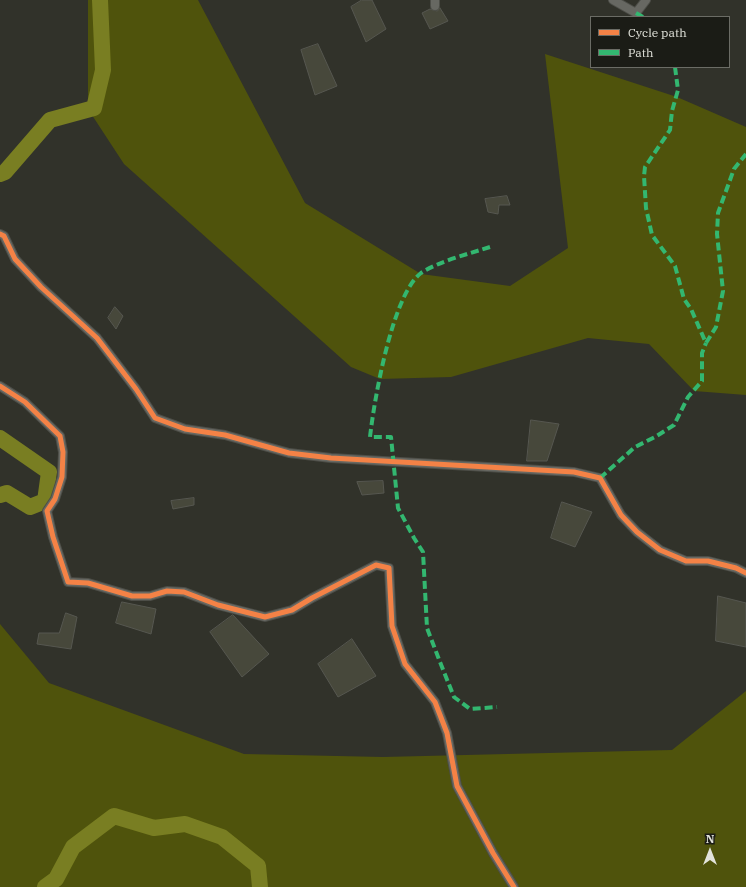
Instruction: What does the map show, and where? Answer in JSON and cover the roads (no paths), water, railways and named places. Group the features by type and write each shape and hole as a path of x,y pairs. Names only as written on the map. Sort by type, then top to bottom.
{"street":[{"path":"613,0 636,13 646,0"},
{"path":"0,234 4,236 15,259 41,287 97,338 136,389 155,418 185,430 225,435 290,453 332,458 574,472 600,478 621,515 636,532 660,550 686,561 708,561 736,568 746,573"},
{"path":"0,386 25,402 60,436 63,452 62,477 55,499 47,511 53,537 68,582 88,583 132,596 150,596 167,591 184,592 218,606 265,617 292,610 376,565 389,568 392,626 405,664 435,702 447,734 457,786 493,853 514,887"}],"waterway":[{"path":"0,174 5,172 50,120 94,108 103,70 100,0"},
{"path":"0,438 49,472 45,501 30,507 7,493 0,495"},
{"path":"45,887 56,879 73,847 114,816 154,828 185,824 222,837 258,866 260,887"}]}
